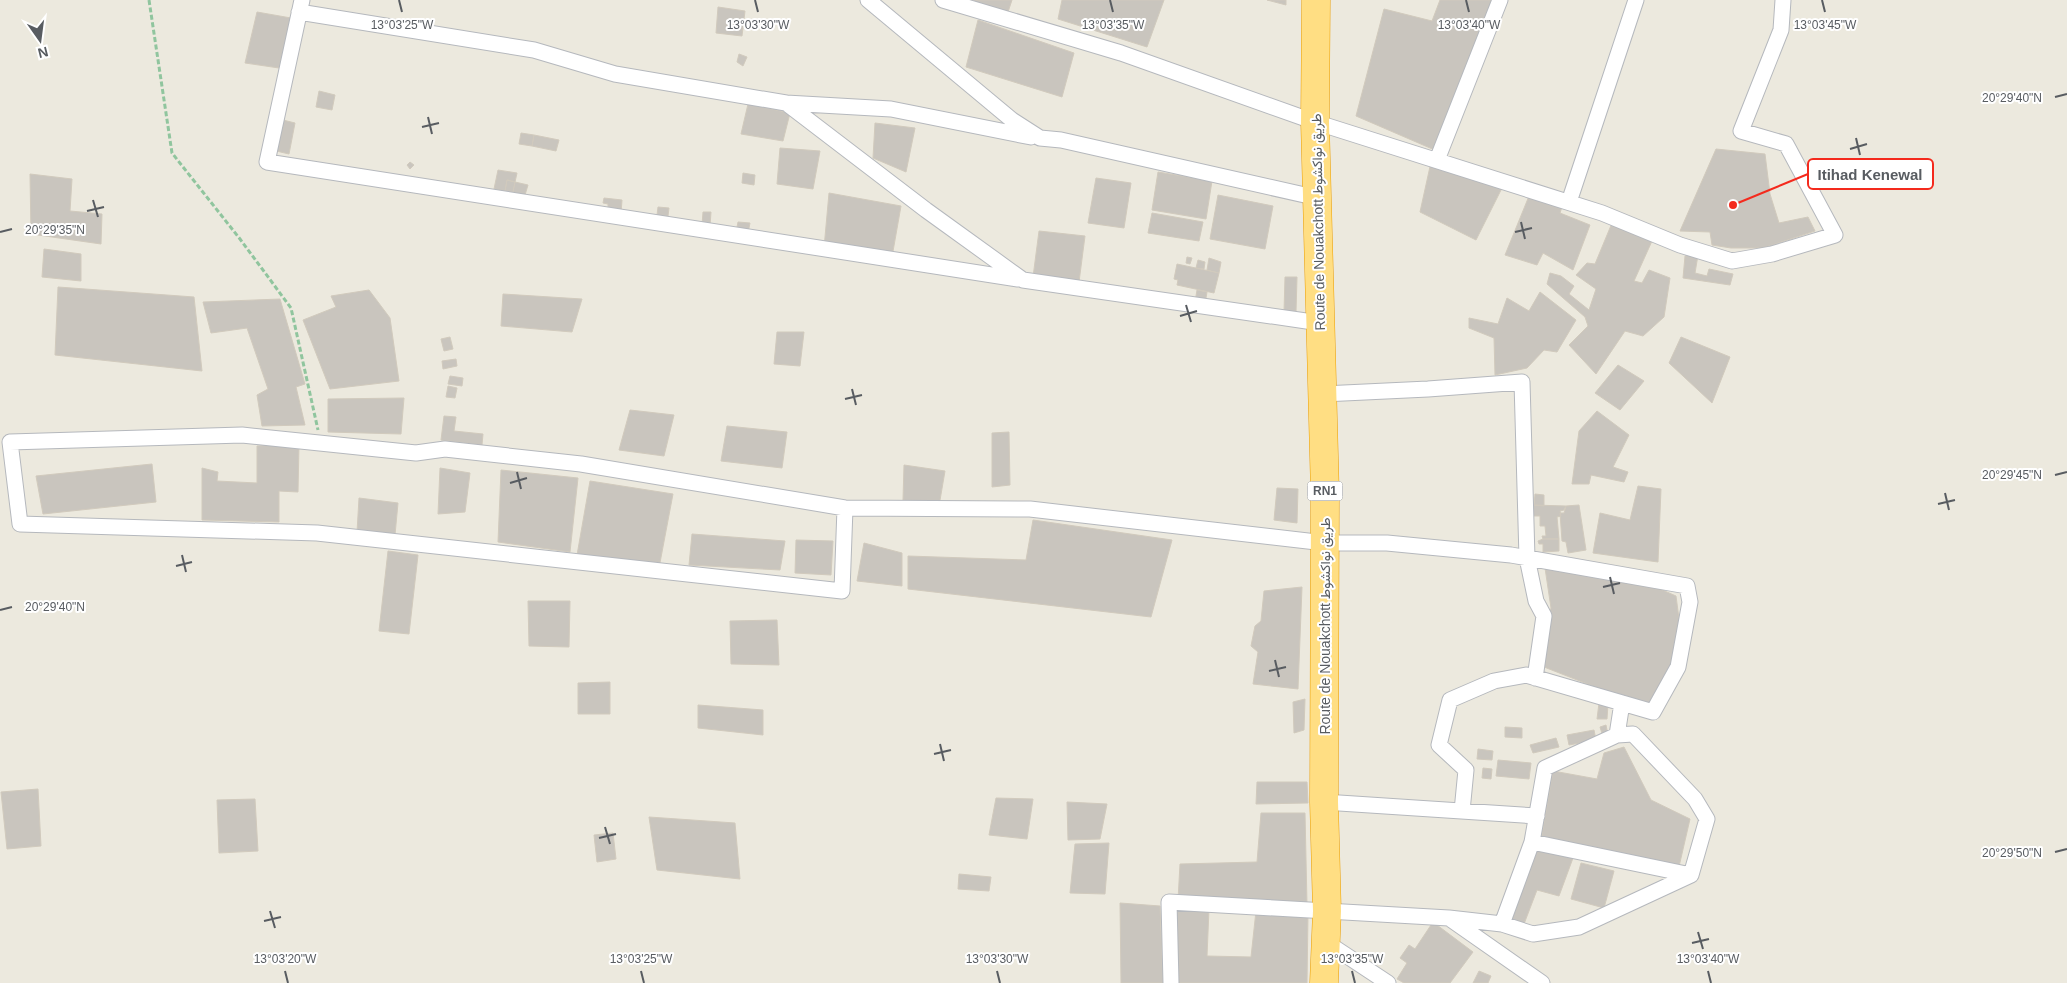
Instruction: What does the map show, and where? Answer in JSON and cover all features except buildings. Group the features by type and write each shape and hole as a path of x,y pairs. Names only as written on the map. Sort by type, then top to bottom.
{"highway":[{"name":"Route de Nouakchott طريق نواكشوط","path":"1316,0 1315,122 1323,394 1325,543 1324,802 1327,911 1324,983"}],"street":[{"path":"868,0 1012,120 1040,138"},
{"path":"944,0 1121,52 1315,122 1569,202 1602,213 1680,245 1732,261 1772,254 1835,235 1786,144 1742,131 1781,30 1782,0"},
{"path":"1437,160 1500,0"},
{"path":"1569,202 1636,0"},
{"path":"1318,198 1061,140 1040,138 891,109 786,102 615,74 534,50 300,6 267,162 1023,280 1320,323"},
{"path":"786,102 926,210 1023,280"},
{"path":"1323,394 1522,382 1527,558 1536,601 1544,616 1535,678"},
{"path":"846,508 842,591 317,533 20,524 10,442 242,435 416,454 445,450 581,464 846,508 1030,509 1325,543 1387,543 1527,558 1687,586 1690,602 1678,667 1653,712 1526,675 1494,682 1450,700 1439,745 1466,770 1462,811"},
{"path":"1617,735 1622,704"},
{"path":"1171,983 1169,902 1449,918 1502,924 1533,934 1579,926 1691,875 1707,820 1695,798 1633,734 1617,735 1545,768 1532,842 1502,924"},
{"path":"1324,802 1537,816"},
{"path":"1532,842 1691,875"},
{"path":"1449,918 1542,983"},
{"path":"1326,942 1388,983"}],"path":[{"path":"149,0 172,153 240,239 291,308 321,443"}],"place":[{"name":"Itihad Kenewal","path":"1733,205"}]}
